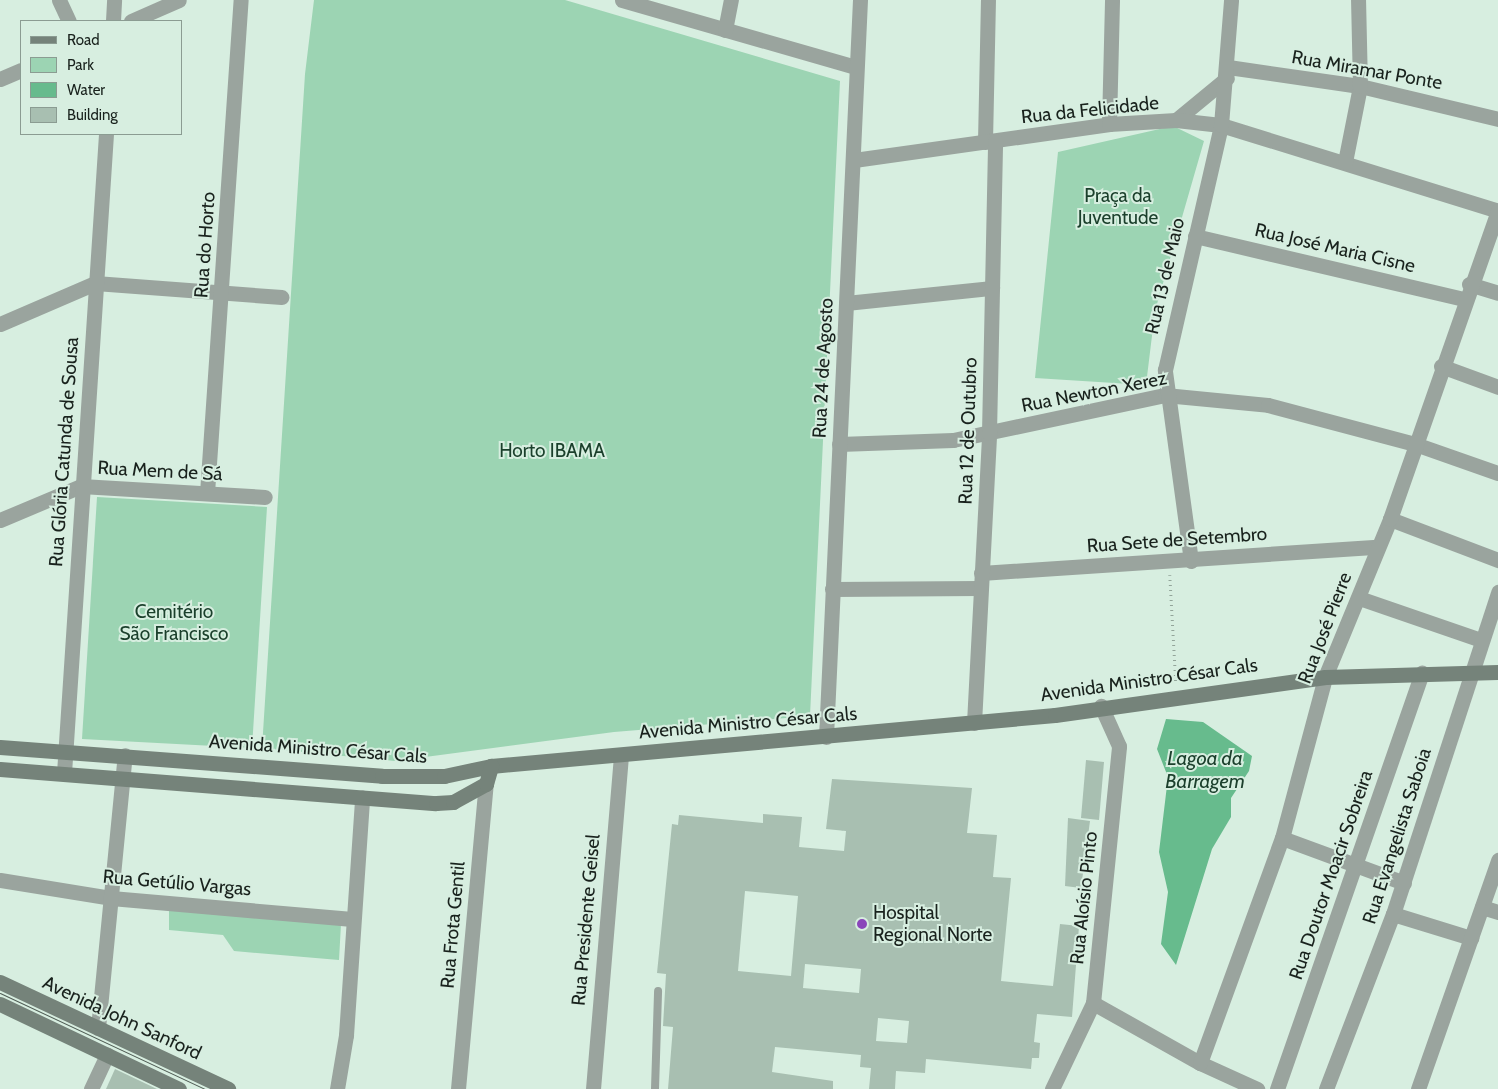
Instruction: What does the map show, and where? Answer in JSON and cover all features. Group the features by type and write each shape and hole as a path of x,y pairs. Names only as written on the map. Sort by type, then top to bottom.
{"main road":[{"name":"Avenida Ministro César Cals","path":"0,747 382,776 444,776 490,766 974,723 1325,677 1498,672"},
{"name":"Rua Frota Gentil","path":"486,784 490,766"},
{"path":"0,769 123,777 362,798 453,802 486,784"},
{"name":"Avenida John Sanford","path":"0,982 228,1089"},
{"name":"Avenida John Sanford","path":"0,1004 179,1089"}],"street":[{"path":"59,0 69,20"},
{"path":"113,20 114,0"},
{"path":"134,20 179,0"},
{"name":"Rua do Horto","path":"207,493 241,0"},
{"path":"625,0 855,67"},
{"path":"725,30 730,0"},
{"name":"Rua 24 de Agosto","path":"826,737 854,160 855,67 860,0"},
{"name":"Rua 12 de Outubro","path":"974,723 989,433 992,288 988,0"},
{"path":"1109,124 1112,0"},
{"name":"Rua 13 de Maio","path":"1191,561 1165,395 1168,351 1221,125 1227,72 1231,0"},
{"path":"1345,162 1360,86 1358,0"},
{"path":"0,79 20,70"},
{"path":"1176,120 1227,72"},
{"name":"Rua Miramar Ponte","path":"1227,72 1360,86 1498,119"},
{"name":"Rua da Felicidade","path":"854,160 1109,124 1176,120 1221,125 1498,210"},
{"name":"Rua Glória Catunda de Sousa","path":"64,773 81,486 106,135"},
{"name":"Rua José Pierre","path":"1200,1063 1282,838 1325,677 1390,519 1469,284 1498,210"},
{"name":"Rua José Maria Cisne","path":"1195,236 1464,300"},
{"path":"0,324 95,283 281,297"},
{"path":"1469,284 1498,293"},
{"path":"846,303 992,288"},
{"path":"1441,366 1498,387"},
{"name":"Rua Newton Xerez","path":"839,444 911,443 989,433 1165,395 1254,402 1415,444 1498,473"},
{"name":"Rua Mem de Sá","path":"0,520 81,486 265,497"},
{"path":"1390,519 1498,560"},
{"name":"Rua Sete de Setembro","path":"832,589 980,580 1191,561 1377,548"},
{"name":"Rua Evangelista Saboia","path":"1326,1089 1404,883 1498,592"},
{"path":"1359,598 1481,640"},
{"name":"Rua Doutor Moacir Sobreira","path":"1277,1089 1356,867 1422,673"},
{"name":"Rua Aloísio Pinto","path":"1052,1089 1094,1003 1119,746 1101,706"},
{"name":"Rua Presidente Geisel","path":"593,1089 621,755"},
{"path":"98,1028 126,756"},
{"name":"Rua Frota Gentil","path":"458,1089 486,784"},
{"path":"337,1089 346,1035 352,919 362,798"},
{"path":"1282,838 1356,867 1404,883"},
{"path":"1418,1089 1498,860"},
{"name":"Rua Getúlio Vargas","path":"0,880 111,898 352,919"},
{"path":"1482,907 1498,912"},
{"path":"1393,914 1471,938"},
{"path":"1094,1003 1200,1063 1257,1089"},
{"path":"91,1089 107,1055"}],"lane":[{"path":"655,1089 658,991"}],"path":[{"path":"1169,563 1177,670"}],"green space":[{"name":"Horto IBAMA","path":"314,0 565,0 840,81 810,716 614,732 395,761 262,748 305,74"},
{"name":"Praça da Juventude","path":"1173,126 1204,141 1155,311 1146,385 1035,378 1058,152"},
{"name":"Cemitério São Francisco","path":"97,497 267,507 252,748 82,739"},
{"path":"169,910 341,924 339,960 234,951 223,935 169,930"}],"water":[{"name":"Lagoa da Barragem","path":"1166,719 1203,722 1252,756 1249,771 1231,798 1231,817 1212,849 1176,965 1161,944 1168,892 1159,852 1168,777 1157,749"}],"building":[{"path":"1086,760 1104,762 1099,820 1081,818"},
{"path":"832,779 972,788 967,833 997,835 993,877 1011,878 1001,981 1053,986 1060,924 1079,926 1072,1017 1037,1014 1034,1042 1040,1043 1039,1058 1032,1058 1031,1069 926,1059 925,1073 896,1071 895,1089 869,1089 871,1068 860,1067 861,1055 775,1047 772,1072 833,1081 833,1089 668,1089 673,1027 663,1026 666,974 657,973 672,824 678,825 679,815 763,823 763,814 802,817 799,847 844,851 846,831 826,829","holes":["745,891 798,896 791,976 738,971","805,964 861,969 859,993 803,988","878,1018 909,1021 907,1043 876,1041"]},
{"path":"1068,818 1090,821 1081,888 1065,886"},
{"path":"115,1069 157,1089 106,1089"}],"tram line":[{"path":"0,993 205,1089"}],"place":[{"name":"Hospital Regional Norte","path":"862,924"}]}
